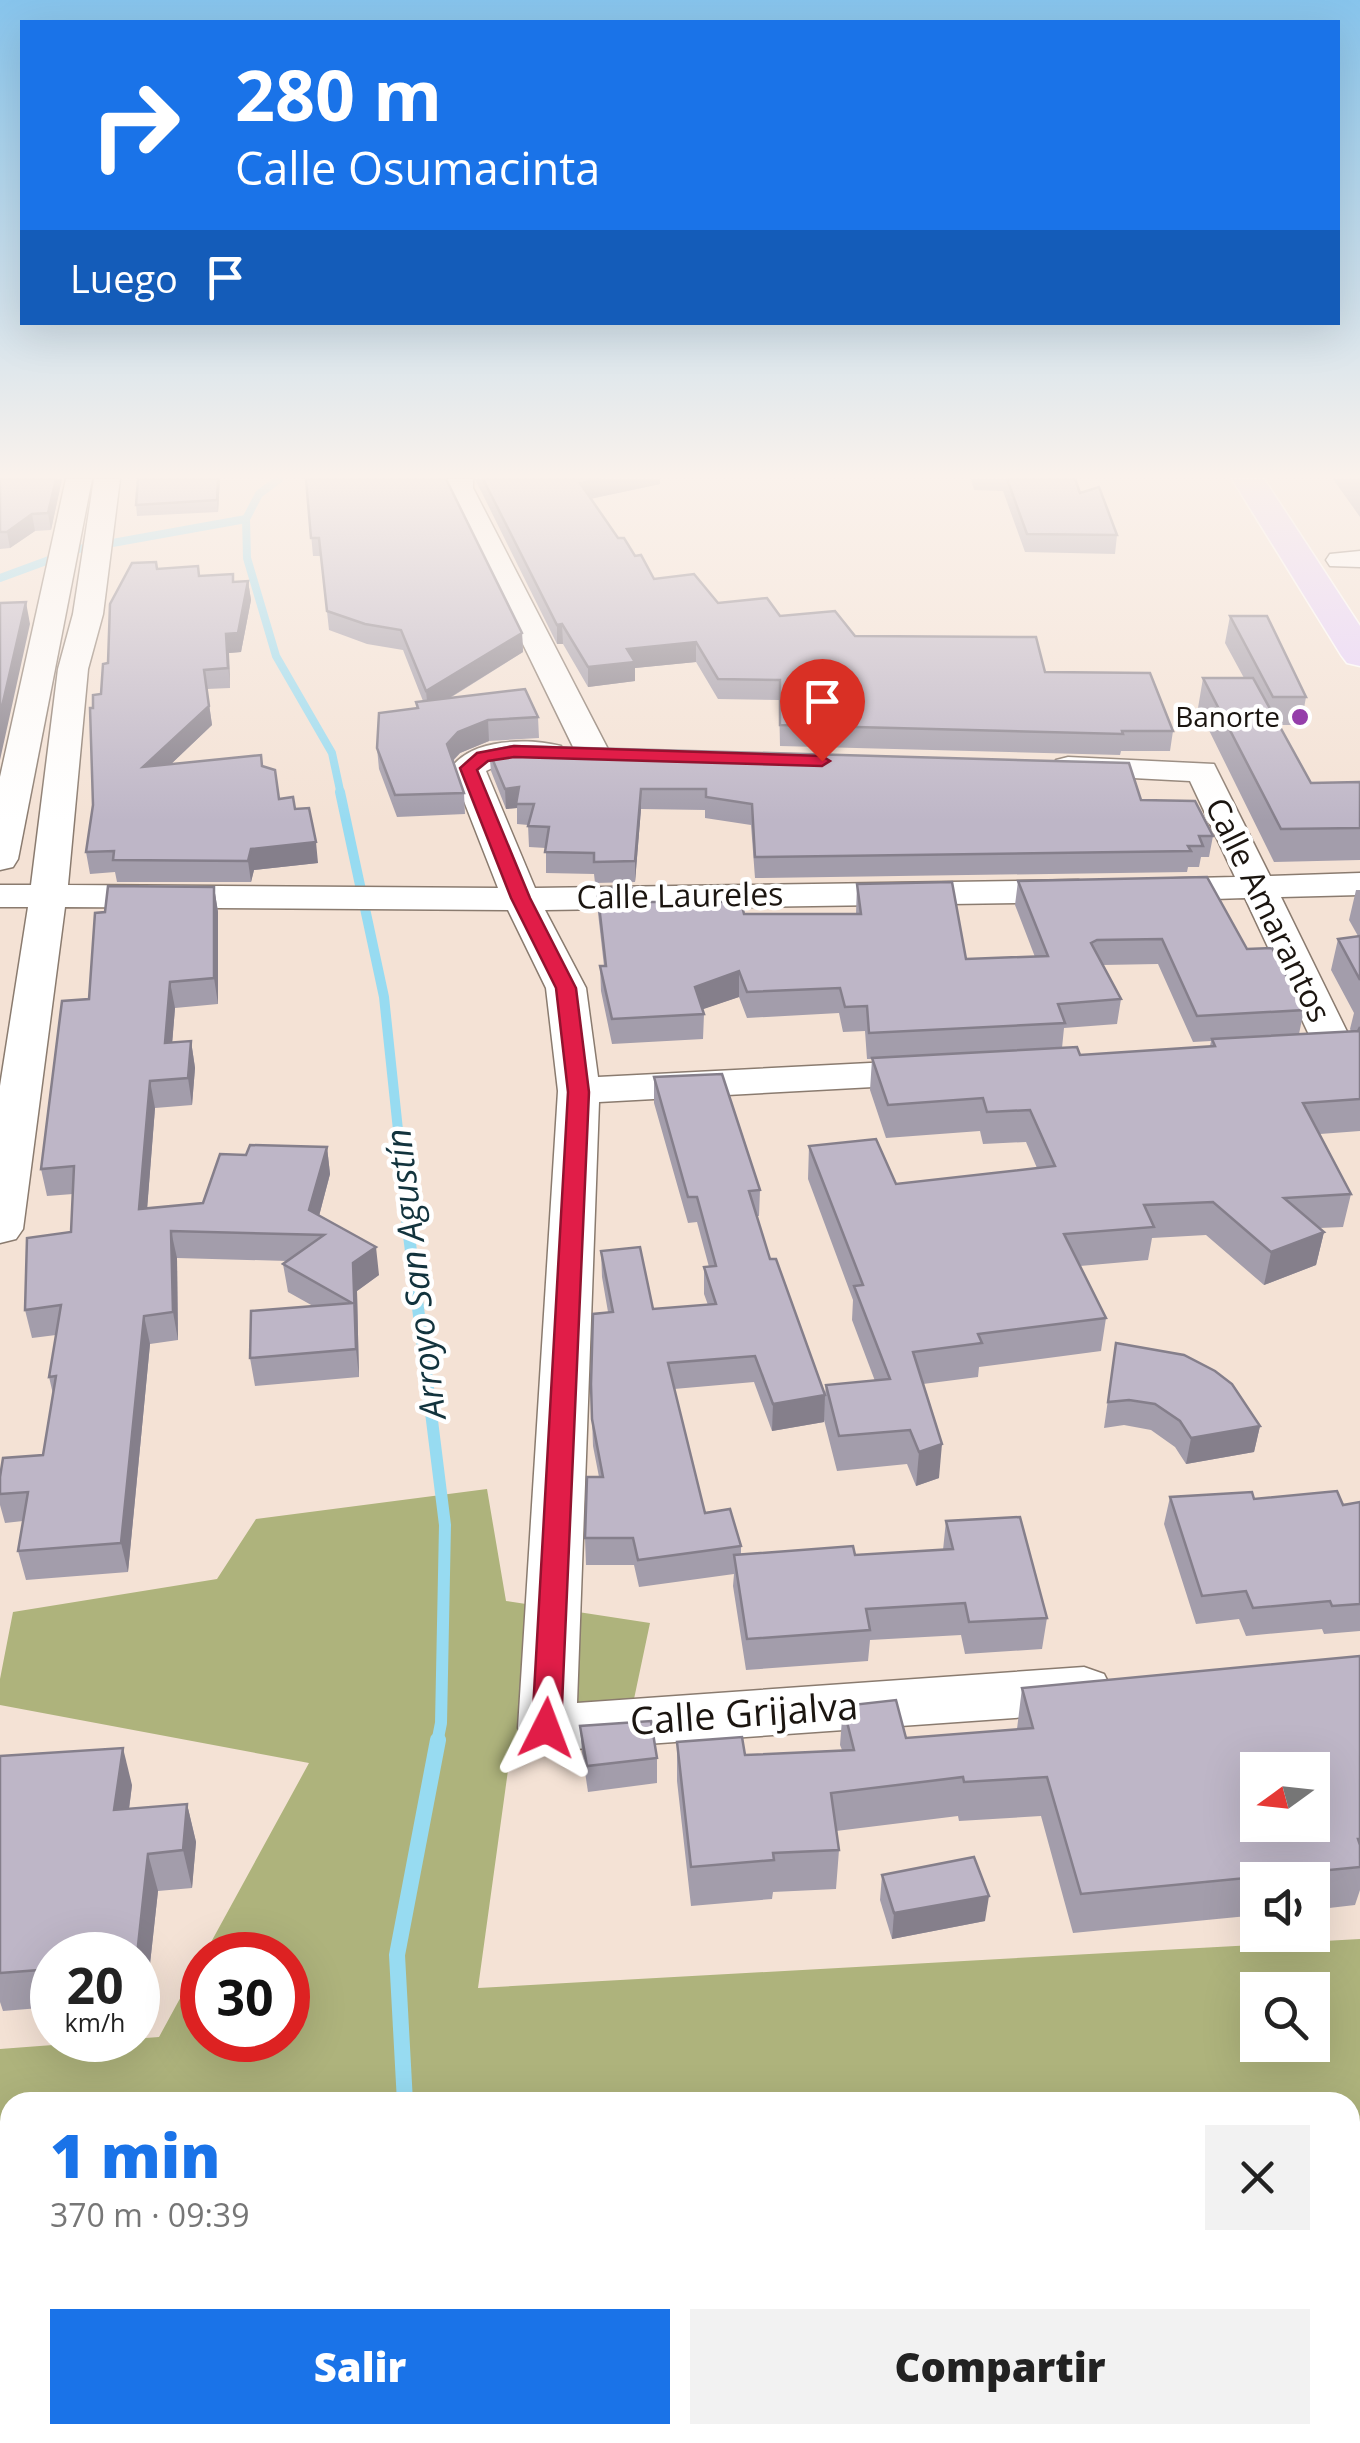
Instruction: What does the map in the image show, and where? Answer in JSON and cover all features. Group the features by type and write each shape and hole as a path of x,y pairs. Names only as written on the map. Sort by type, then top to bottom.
{"main road":[{"path":"1320,593 1360,656"}],"street":[{"path":"0,858 38,684 52,593"},
{"path":"0,1229 46,908 73,670 90,593"},
{"path":"513,593 594,755"},
{"path":"48,612 88,607"},
{"path":"633,756 514,752 483,756 468,768 526,909 566,988 579,1092 977,1070"},
{"name":"Calle Amarantos","path":"1045,767 1202,771 1336,1050 1256,1054"},
{"name":"Calle Laureles","path":"46,908 1117,911 1262,899 1360,884"},
{"path":"0,896 46,908"},
{"name":"Calle Laureles","path":"526,909 1262,899 1360,908"},
{"path":"0,916 46,908"},
{"name":"Calle Grijalva","path":"579,1092 546,1728 1142,1686"}],"green space":[{"path":"487,1489 506,1601 650,1623 626,1737 509,1763 478,1988 1240,1946 1240,1952 1330,1952 1330,1941 1360,1939 1360,2092 0,2092 0,2049 30,2047 30,2062 160,2062 160,2035 180,1998 180,2062 310,2062 310,1932 217,1932 309,1763 0,1705 0,1679 13,1612 217,1579 256,1519"}],"building":[{"path":"116,593 246,593 238,633 226,634 228,668 204,670 209,706 143,767 261,755 262,766 275,770 279,799 293,797 295,809 309,808 316,842 251,849 248,861 113,860 114,851 86,852 93,805 90,708 93,695 101,694 103,664 108,663 110,604"},
{"path":"325,593 502,593 522,633 426,691 401,630 365,624 327,611"},
{"path":"541,593 710,593 718,603 767,598 780,616 835,611 855,636 1036,637 1045,672 1150,673 1173,731 1122,731 1123,734 780,725 780,680 718,679 696,642 627,649 635,662 588,667 562,624 557,625"},
{"path":"26,602 0,715 0,603"},
{"path":"1230,616 1267,616 1306,697 1273,697"},
{"path":"1203,678 1253,678 1311,783 1360,782 1360,828 1281,829"},
{"path":"525,689 538,717 488,720 458,732 447,744 464,793 395,795 377,748 379,713 418,708 416,702"},
{"path":"513,746 1129,763 1141,800 1195,801 1213,836 1199,836 1203,846 1188,846 1191,851 755,857 752,804 706,797 706,789 641,789 635,861 594,862 594,853 545,852 549,827 528,826 534,804 516,804 519,787 505,789 489,751"},
{"path":"1207,877 1247,949 1272,948 1304,1010 1197,1016 1162,939 1091,943 1121,999 1058,1004 1065,1023 869,1033 867,1006 845,1007 840,988 747,992 739,971 695,987 704,1014 612,1019 600,966 606,966 597,888 632,888 631,902 741,902 744,914 861,914 857,884 952,882 966,959 1048,956 1018,881"},
{"path":"108,886 214,887 214,978 170,982 165,1043 191,1041 188,1078 150,1081 139,1209 203,1203 220,1154 246,1155 250,1145 327,1147 309,1210 376,1247 353,1263 356,1349 250,1358 251,1311 352,1303 283,1264 324,1235 171,1231 173,1312 144,1316 121,1543 18,1551 28,1492 0,1494 3,1458 43,1455 56,1376 49,1377 61,1305 25,1310 27,1238 71,1232 74,1166 41,1169 62,1001 89,999 95,913 105,912"},
{"path":"1360,936 1360,980 1338,939"},
{"path":"1360,1027 1360,1099 1303,1103 1351,1194 1284,1198 1324,1232 1271,1252 1213,1202 1144,1205 1154,1227 1064,1234 1106,1318 978,1334 982,1343 913,1352 942,1444 919,1452 910,1430 839,1436 826,1385 890,1379 854,1286 863,1285 809,1146 876,1139 896,1184 1055,1166 1030,1110 987,1112 983,1098 888,1105 872,1058 1077,1047 1080,1055 1215,1046 1212,1039 1358,1031"},
{"path":"722,1074 760,1190 749,1191 770,1259 776,1259 825,1395 773,1404 755,1356 668,1363 705,1513 730,1509 741,1546 638,1560 633,1538 585,1538 587,1477 603,1477 592,1419 593,1314 613,1312 601,1251 640,1247 653,1309 716,1304 704,1267 716,1266 697,1197 688,1197 654,1077"},
{"path":"1116,1343 1184,1355 1215,1371 1232,1384 1260,1426 1191,1438 1180,1421 1155,1404 1108,1402"},
{"path":"1337,1491 1343,1505 1360,1502 1360,1604 1332,1606 1330,1601 1253,1608 1246,1591 1202,1596 1170,1497 1252,1492 1254,1499"},
{"path":"1020,1517 1047,1618 969,1622 965,1603 866,1609 870,1630 747,1639 734,1555 853,1546 855,1555 953,1549 946,1521"},
{"path":"1360,1656 1360,1867 1330,1870 1330,1862 1240,1862 1240,1879 1081,1894 1047,1777 964,1782 963,1777 831,1793 839,1850 773,1853 774,1860 691,1867 677,1742 742,1737 745,1755 854,1750 843,1706 896,1700 906,1738 1033,1728 1022,1688"},
{"path":"651,1721 657,1758 587,1766 580,1726"},
{"path":"123,1748 114,1810 187,1804 183,1850 148,1854 140,1932 30,1932 30,1971 0,1973 0,1756"},
{"path":"974,1857 989,1896 894,1913 882,1875"}],"waterway":[{"name":"Arroyo San Agustín","path":"257,593 276,656 332,753 341,795"},
{"name":"Arroyo San Agustín","path":"340,792 384,997 406,1206"},
{"name":"Arroyo San Agustín","path":"405,1203 445,1525 441,1723 437,1743"},
{"name":"Arroyo San Agustín","path":"404,2092 397,1955 438,1740"}],"place":[{"name":"Banorte","path":"1300,717"}],"route":[{"path":"546,1728 579,1092 566,988 520,898 468,768 483,756 514,752 822,761"}]}
